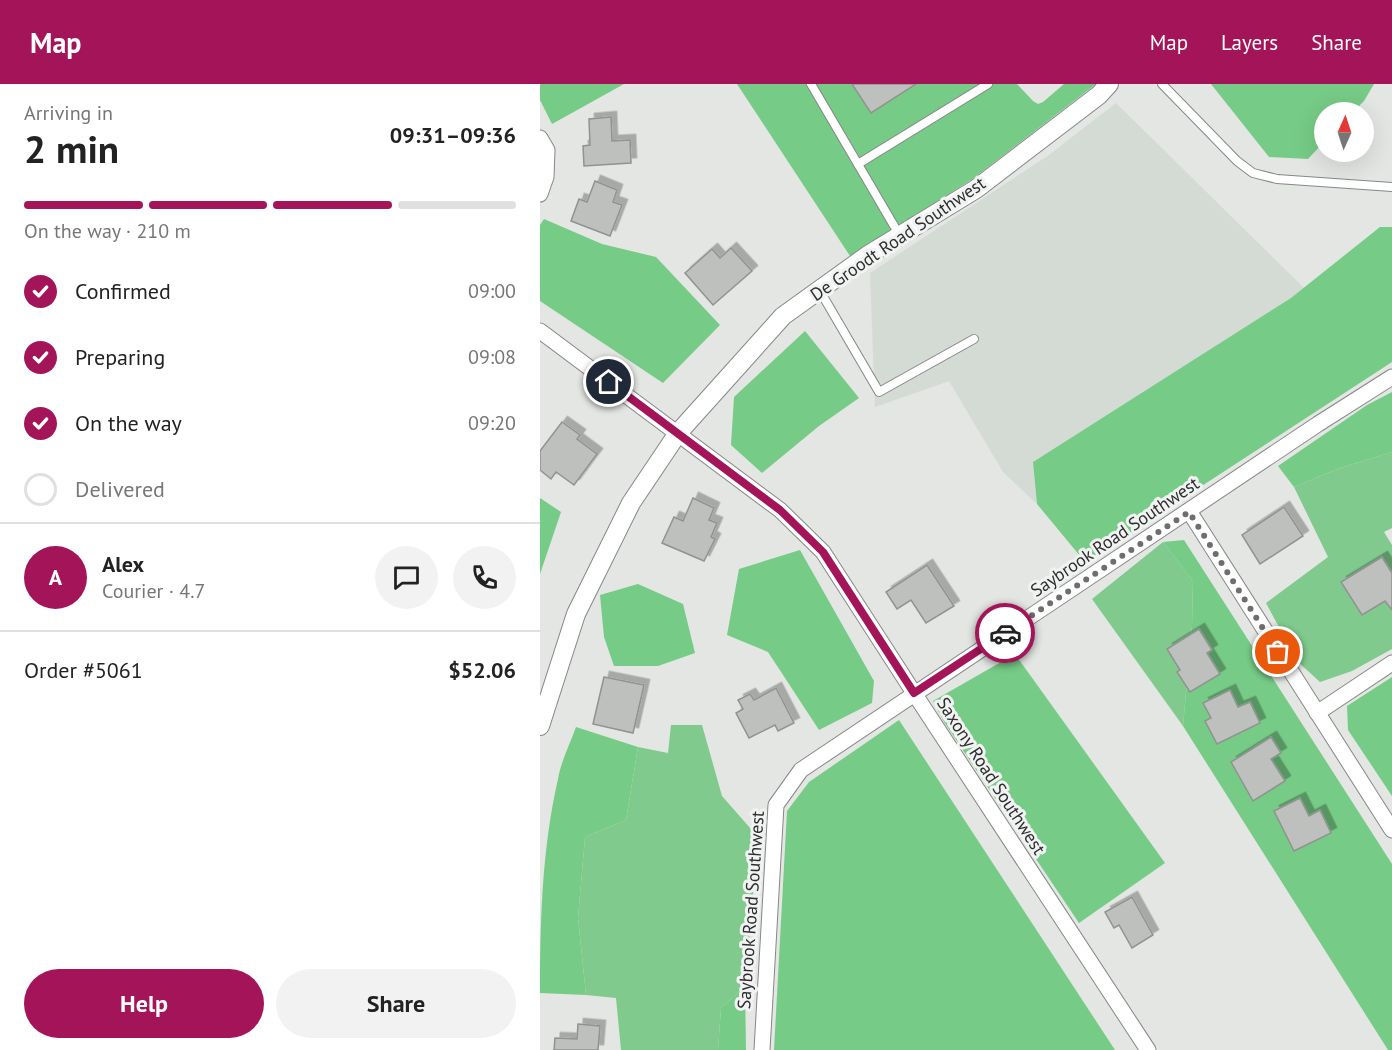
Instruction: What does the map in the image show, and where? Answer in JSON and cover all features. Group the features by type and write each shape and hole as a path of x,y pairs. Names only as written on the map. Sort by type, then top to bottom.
{"street":[{"name":"De Groodt Road Southwest","path":"540,726 576,614 631,503 678,433 783,316 868,255 976,189 1099,95 1109,84"},
{"path":"540,138 547,150 546,177 541,193"},
{"name":"Saxony Road Southwest","path":"540,331 780,510 823,552 1148,1050"},
{"name":"Saybrook Road Southwest","path":"762,1050 776,806 801,770 1318,424 1392,377"},
{"path":"1189,512 1392,830"},
{"path":"1317,713 1392,663"}],"lane":[{"path":"811,84 900,236"},
{"path":"858,164 988,84"},
{"path":"1162,84 1237,161 1254,173 1277,180 1392,187"},
{"path":"819,290 879,392 974,339"}],"shaded area":[{"path":"1116,103 1304,288 1033,462 1037,504 1003,472 949,381 875,407 870,273 1049,155"}],"green space":[{"path":"540,84 624,84 552,124 540,100"},
{"path":"737,84 1017,84 1038,104 1064,84 1096,84 971,180 850,256"},
{"path":"1211,84 1374,84 1363,102 1314,102 1314,153 1308,159 1269,157"},
{"path":"544,219 602,244 656,257 720,325 663,383 540,301 540,225"},
{"path":"1380,227 1392,227 1392,362 1085,562 1037,504 1033,462 1291,298"},
{"path":"805,331 859,398 819,426 762,473 731,445 734,397"},
{"path":"1392,392 1392,452 1340,468 1294,487 1278,466 1367,405"},
{"path":"1392,452 1392,528 1384,532 1392,545 1392,649 1352,671 1320,682 1297,661 1266,603 1328,557 1294,487 1340,468"},
{"path":"540,498 561,512 540,574"},
{"path":"1184,540 1392,864 1392,1050 1388,1050 1183,726 1192,626 1193,581 1163,542"},
{"path":"1163,542 1193,581 1192,626 1183,726 1092,599"},
{"path":"800,550 874,681 872,703 819,730 768,652 727,635 739,569"},
{"path":"638,584 683,604 695,653 658,666 614,666 604,637 600,595"},
{"path":"1015,654 1165,863 1079,923 944,722 933,701"},
{"path":"1392,677 1392,796 1348,730 1347,706"},
{"path":"899,720 1115,1050 774,1050 787,811 809,782"},
{"path":"671,725 702,725 722,796 758,837 745,987 721,1008 718,1050 621,1050 616,998 586,995 578,918 585,837 626,820 638,747 668,753"},
{"path":"576,727 638,747 626,820 585,837 578,918 586,995 540,993 541,912 548,832 559,772"},
{"path":"745,987 746,1050 718,1050 721,1008"}],"building":[{"path":"852,84 916,84 871,113"},
{"path":"611,117 612,141 630,140 631,163 584,166 583,146 590,145 589,119"},
{"path":"595,181 617,190 613,202 622,205 610,236 571,221 579,199 587,202"},
{"path":"731,248 752,271 713,305 685,273 712,249 720,258"},
{"path":"562,422 580,435 577,439 597,454 574,485 556,472 551,479 540,470 540,451"},
{"path":"693,498 714,508 709,520 717,523 711,537 715,539 704,561 662,543 674,517 683,521"},
{"path":"1284,507 1303,536 1260,564 1242,535"},
{"path":"1382,557 1392,573 1392,610 1385,601 1362,615 1341,582"},
{"path":"927,565 954,606 926,623 911,600 897,609 886,592"},
{"path":"1199,629 1212,650 1207,653 1220,674 1190,692 1177,672 1180,670 1167,649"},
{"path":"604,677 644,685 633,733 593,724"},
{"path":"776,688 794,723 778,731 775,725 749,738 736,713 743,709 738,700 750,694 754,700"},
{"path":"1230,690 1238,707 1250,702 1260,723 1217,744 1205,721 1211,718 1203,703"},
{"path":"1271,737 1281,753 1271,759 1285,781 1253,801 1231,762"},
{"path":"1300,798 1309,816 1320,810 1331,833 1294,851 1274,811"},
{"path":"1132,897 1153,935 1132,948 1119,925 1114,928 1105,912"},
{"path":"578,1024 600,1026 598,1050 554,1050 555,1038 577,1039"}],"way so far":[{"path":"1005,633 1189,512 1278,652"}],"route":[{"path":"609,382 780,510 823,552 914,693 1005,633"}]}
